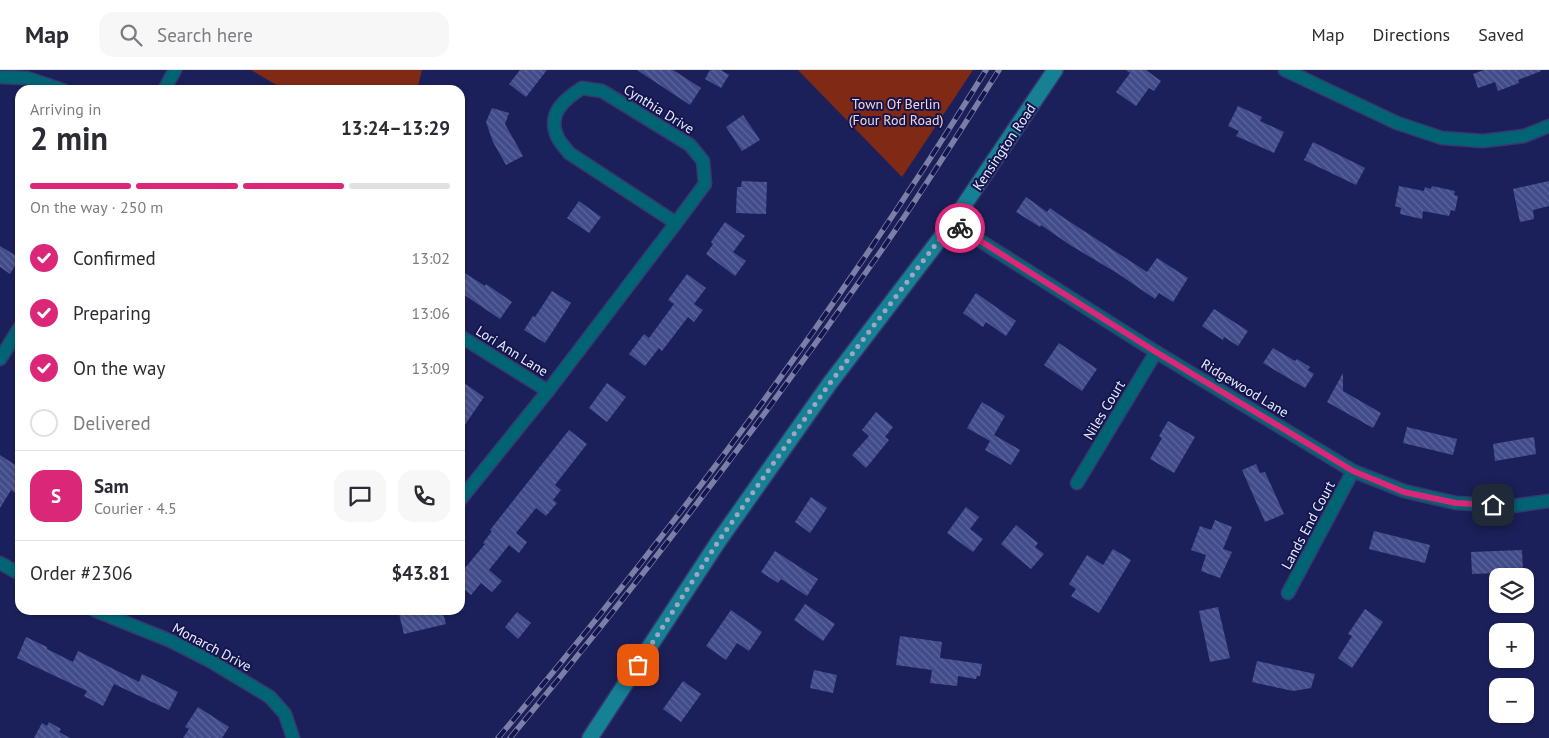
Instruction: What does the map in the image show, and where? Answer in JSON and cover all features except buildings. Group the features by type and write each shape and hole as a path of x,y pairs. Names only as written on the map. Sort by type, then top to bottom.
{"street":[{"path":"167,85 175,70"},
{"name":"Kensington Road","path":"590,738 723,534 830,383 952,223 1055,70"},
{"path":"1285,70 1397,123 1442,138 1482,141 1524,136 1549,126"},
{"path":"0,77 27,78 48,85"},
{"name":"Cynthia Drive","path":"465,494 548,391 676,223 705,184 703,161 690,145 602,91 582,88 565,98 554,117 556,136 569,153 676,223"},
{"name":"Ridgewood Lane","path":"952,223 1156,352 1353,471 1404,492 1456,503 1512,506 1549,501"},
{"path":"0,359 15,335"},
{"name":"Lori Ann Lane","path":"465,339 548,391"},
{"name":"Niles Court","path":"1077,483 1156,352"},
{"name":"Lands End Court","path":"1288,593 1353,471"},
{"path":"0,563 15,571"},
{"name":"Monarch Drive","path":"106,615 171,641 212,662 270,697 285,714 293,738"}],"green space":[{"path":"251,70 422,70 418,85 276,85"},
{"name":"Town Of Berlin (Four Rod Road)","path":"798,70 973,70 902,177"}],"railway":[{"path":"498,738 629,578 754,413 874,244 986,70"},
{"path":"510,738 607,619 747,438 896,229 999,70"}],"way so far":[{"path":"638,665 718,542 830,383 952,223 960,228"}],"route":[{"path":"960,228 1156,352 1353,471 1404,492 1456,503 1493,505"}]}
